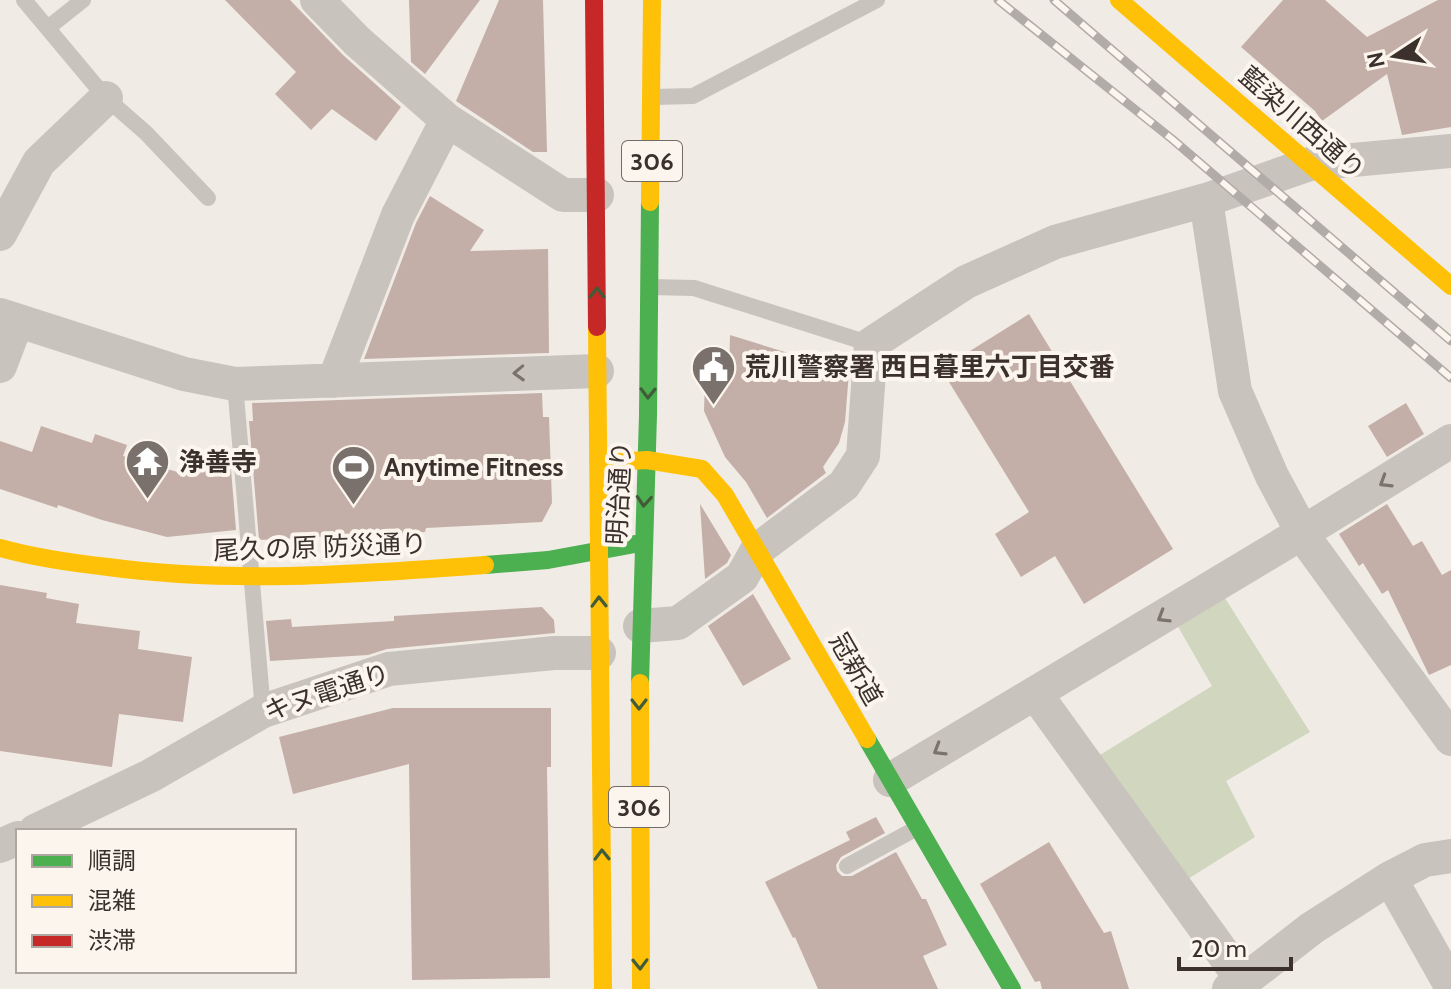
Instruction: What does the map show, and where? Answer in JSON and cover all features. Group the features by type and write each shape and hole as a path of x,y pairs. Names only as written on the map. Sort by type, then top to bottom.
{"main road":[{"name":"明治通り","path":"641,989 640,626 647,460 652,0"},
{"name":"306","path":"654,36 660,0"},
{"name":"藍染川西通り","path":"1119,0 1451,286"},
{"name":"明治通り","path":"593,6 603,989"},
{"name":"冠新道","path":"598,463 647,460 702,469 725,495 1012,989"},
{"name":"尾久の原 防災通り","path":"0,548 34,558 167,575 250,578 516,563 642,543"}],"street":[{"path":"317,0 357,41 447,120 563,195 597,195"},
{"path":"0,234 39,162 106,98"},
{"path":"334,381 398,215 447,120"},
{"path":"640,626 678,623 742,577 757,550 844,485 863,456 871,344 966,282 1055,242 1206,200 1310,164 1451,151"},
{"path":"1206,200 1235,391 1272,476 1302,533 1451,739"},
{"path":"0,366 8,318 184,374 235,384 597,371"},
{"path":"890,780 1451,441"},
{"name":"キヌ電通り","path":"39,829 150,776 263,711 389,669 554,653 599,653"},
{"path":"1035,693 1245,984 1312,928 1390,878 1425,860 1451,856"},
{"path":"1390,878 1451,986"}],"lane":[{"path":"24,0 106,98 146,133 208,198"},
{"path":"49,27 83,0"},
{"path":"653,98 693,96 877,0"},
{"path":"650,287 694,288 871,344"},
{"path":"235,384 263,711"},
{"path":"847,866 918,828"}],"green space":[{"path":"1223,595 1310,732 1226,781 1255,837 1183,882 1095,758 1212,686 1176,623"}],"building":[{"path":"225,0 290,0 343,55 401,107 376,141 332,109 311,130 275,94 296,72"},
{"path":"409,0 480,0 425,74 411,62"},
{"path":"499,0 543,0 547,152 533,152 456,101"},
{"path":"1283,0 1325,0 1367,37 1438,0 1451,0 1451,127 1402,135 1387,74 1322,121 1315,111 1241,47"},
{"path":"430,196 484,230 470,251 548,249 549,353 364,359 416,223"},
{"path":"1029,314 1173,549 1084,604 1055,556 1021,577 995,534 1029,512 941,369"},
{"path":"730,335 849,372 845,422 839,443 823,467 826,473 767,518 746,482 725,457 704,411 705,380 729,380"},
{"path":"542,393 543,417 549,417 552,503 542,522 426,528 425,532 259,540 249,421 253,421 252,403"},
{"path":"1406,403 1424,434 1387,457 1368,426"},
{"path":"41,426 92,443 95,434 127,445 123,456 181,473 231,469 236,530 167,537 58,505 57,508 0,489 0,441 32,452"},
{"path":"700,504 731,555 727,563 705,579"},
{"path":"1387,504 1413,546 1422,541 1442,575 1451,570 1451,665 1429,675 1388,590 1382,594 1363,563 1359,566 1339,534"},
{"path":"0,585 47,593 46,598 79,604 76,623 140,631 138,649 192,657 183,722 119,714 112,767 0,751"},
{"path":"753,594 791,659 743,686 708,626"},
{"path":"542,607 554,620 555,633 387,649 368,655 270,661 266,621 291,619 292,627 394,621 394,616"},
{"path":"393,708 551,708 551,767 547,767 550,978 412,980 409,764 293,794 279,737"},
{"path":"876,817 885,833 841,857 836,865 837,871 842,876 852,876 896,852 922,899 926,899 947,945 923,956 938,989 818,989 795,937 765,882 850,840 846,832"},
{"path":"1049,842 1104,933 1111,931 1129,989 1042,989 1040,981 1035,982 980,884"}],"railway":[{"path":"998,0 1172,139 1451,378"},
{"path":"1054,0 1451,341"}],"traffic: fast":[{"path":"640,683 648,415 650,202"},
{"path":"485,565 548,560 635,544"},
{"path":"867,739 1012,989"}],"traffic: slow":[{"path":"650,202 652,0"},
{"path":"1119,0 1451,286"},
{"path":"597,327 603,989"},
{"path":"598,463 647,460 702,469 725,495 867,739"},
{"path":"0,548 81,564 202,575 296,576 485,565"},
{"path":"640,683 641,989"}],"traffic: jam":[{"path":"594,0 597,327"}],"place":[{"name":"荒川警察署 西日暮里六丁目交番","path":"714,406"},
{"name":"浄善寺","path":"148,501"},
{"name":"Anytime Fitness","path":"353,506"}]}
